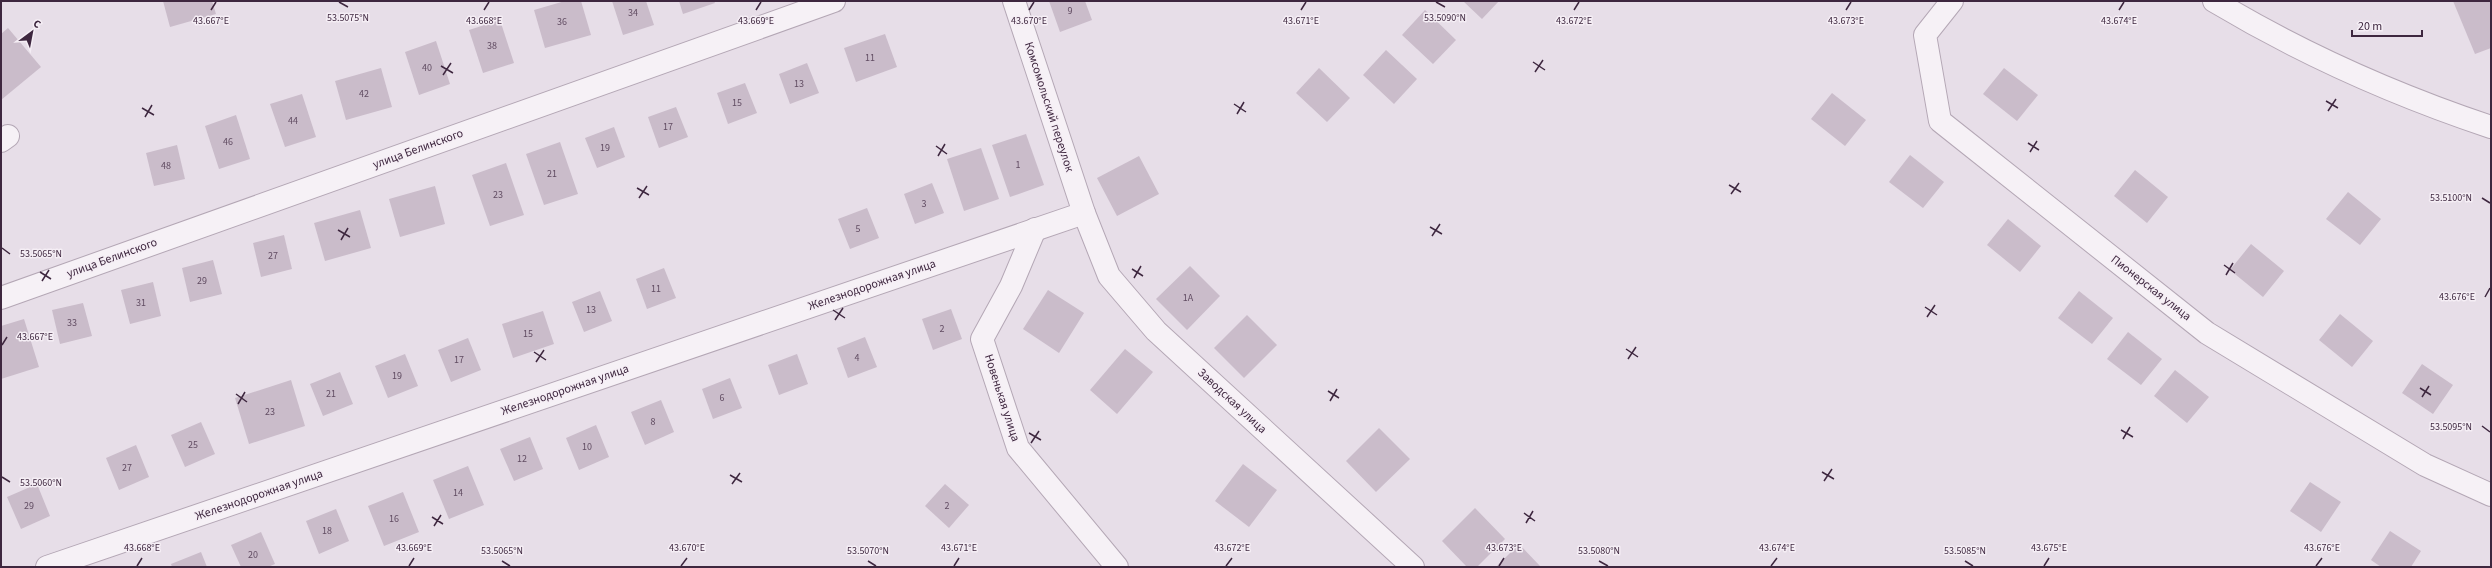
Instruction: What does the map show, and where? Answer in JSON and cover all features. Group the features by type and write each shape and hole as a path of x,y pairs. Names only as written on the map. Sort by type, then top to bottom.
{"street":[{"name":"улица Белинского","path":"1,298 834,1"},
{"name":"Комсомольский переулок","path":"1014,1 1084,212"},
{"name":"Пионерская улица","path":"1952,1 1925,36 1940,121 2207,333 2425,465 2491,495"},
{"path":"2214,1 2276,37 2435,108 2491,127"},
{"name":"Железнодорожная улица","path":"47,567 1084,212"},
{"name":"Заводская улица","path":"1084,212 1109,276 1156,331 1412,567"},
{"name":"Новенькая улица","path":"1035,229 1011,286 982,339 1018,448 1117,567"}],"building":[{"path":"163,1 212,1 216,14 170,27"},
{"path":"565,1 581,1 591,35 545,48 534,10"},
{"path":"612,1 646,1 654,25 623,35"},
{"path":"679,1 714,1 715,3 683,14"},
{"path":"1049,1 1085,1 1092,20 1060,32"},
{"path":"1463,1 1499,1 1482,19"},
{"path":"2453,1 2491,1 2491,48 2475,54"},
{"path":"1425,10 1456,40 1433,64 1402,35"},
{"path":"500,20 514,63 483,73 469,30"},
{"path":"8,28 41,67 1,100 1,34"},
{"path":"885,34 897,67 856,82 844,48"},
{"path":"436,41 450,84 419,95 405,52"},
{"path":"1386,50 1417,79 1394,104 1363,75"},
{"path":"807,63 819,93 790,104 779,74"},
{"path":"381,68 392,107 346,120 335,81"},
{"path":"1319,68 1350,98 1327,122 1296,93"},
{"path":"2004,68 2038,95 2017,121 1983,94"},
{"path":"745,83 757,113 728,124 717,93"},
{"path":"1832,93 1866,120 1845,146 1811,119"},
{"path":"302,94 316,137 285,147 270,104"},
{"path":"676,107 688,137 659,148 648,117"},
{"path":"236,115 250,159 219,169 205,126"},
{"path":"614,127 625,157 597,168 585,138"},
{"path":"1026,134 1044,185 1010,197 992,145"},
{"path":"560,142 578,194 544,205 526,154"},
{"path":"177,145 185,179 154,186 146,153"},
{"path":"981,148 999,199 964,211 947,159"},
{"path":"1910,155 1944,182 1923,208 1889,182"},
{"path":"1139,156 1159,194 1117,216 1097,178"},
{"path":"506,163 524,215 490,226 472,175"},
{"path":"2135,170 2168,197 2147,223 2114,196"},
{"path":"932,183 944,213 915,224 904,194"},
{"path":"435,186 445,224 400,237 389,199"},
{"path":"2348,192 2381,219 2360,245 2326,219"},
{"path":"867,208 879,238 850,249 838,219"},
{"path":"360,210 371,248 325,261 314,223"},
{"path":"2008,219 2041,246 2020,272 1987,245"},
{"path":"284,235 292,269 261,277 253,243"},
{"path":"2251,244 2284,271 2263,297 2230,270"},
{"path":"213,260 222,294 190,302 182,268"},
{"path":"1190,266 1220,296 1187,330 1156,299"},
{"path":"664,268 676,298 647,309 636,279"},
{"path":"153,282 161,316 130,324 121,290"},
{"path":"1048,290 1084,313 1059,353 1023,329"},
{"path":"600,291 612,321 584,332 572,302"},
{"path":"2079,291 2113,318 2092,344 2058,318"},
{"path":"83,303 92,336 60,344 52,310"},
{"path":"951,309 962,339 933,350 922,319"},
{"path":"543,311 554,344 513,358 502,324"},
{"path":"2340,314 2373,341 2352,367 2319,340"},
{"path":"1247,315 1277,345 1244,378 1214,348"},
{"path":"24,319 39,367 1,379 1,326"},
{"path":"2128,332 2162,359 2141,385 2107,359"},
{"path":"865,337 877,367 848,378 837,348"},
{"path":"468,338 481,370 451,382 438,350"},
{"path":"1125,349 1153,372 1117,414 1090,390"},
{"path":"405,354 418,386 388,398 375,366"},
{"path":"797,354 808,384 779,395 768,365"},
{"path":"2422,364 2453,385 2433,414 2402,393"},
{"path":"2175,370 2209,397 2187,423 2154,396"},
{"path":"340,372 353,404 323,416 310,384"},
{"path":"730,378 742,408 713,419 702,389"},
{"path":"291,380 305,426 249,444 235,398"},
{"path":"661,400 674,432 645,445 631,412"},
{"path":"201,422 215,454 185,467 171,435"},
{"path":"596,425 609,457 579,470 566,438"},
{"path":"1379,428 1410,459 1376,492 1346,461"},
{"path":"530,437 543,469 514,481 500,449"},
{"path":"136,445 149,477 119,490 106,458"},
{"path":"1243,464 1277,490 1249,527 1215,501"},
{"path":"468,466 484,505 449,519 433,480"},
{"path":"2310,482 2341,502 2321,532 2290,511"},
{"path":"37,484 50,516 21,529 7,497"},
{"path":"945,484 969,505 949,528 925,506"},
{"path":"403,492 419,532 384,546 368,506"},
{"path":"1475,508 1505,539 1477,567 1467,567 1442,541"},
{"path":"336,509 349,541 319,554 306,521"},
{"path":"2390,531 2421,551 2411,567 2381,567 2371,560"},
{"path":"261,532 275,564 268,567 241,567 231,545"},
{"path":"1519,544 1541,567 1496,567"},
{"path":"201,552 207,567 172,567 171,564"}]}
